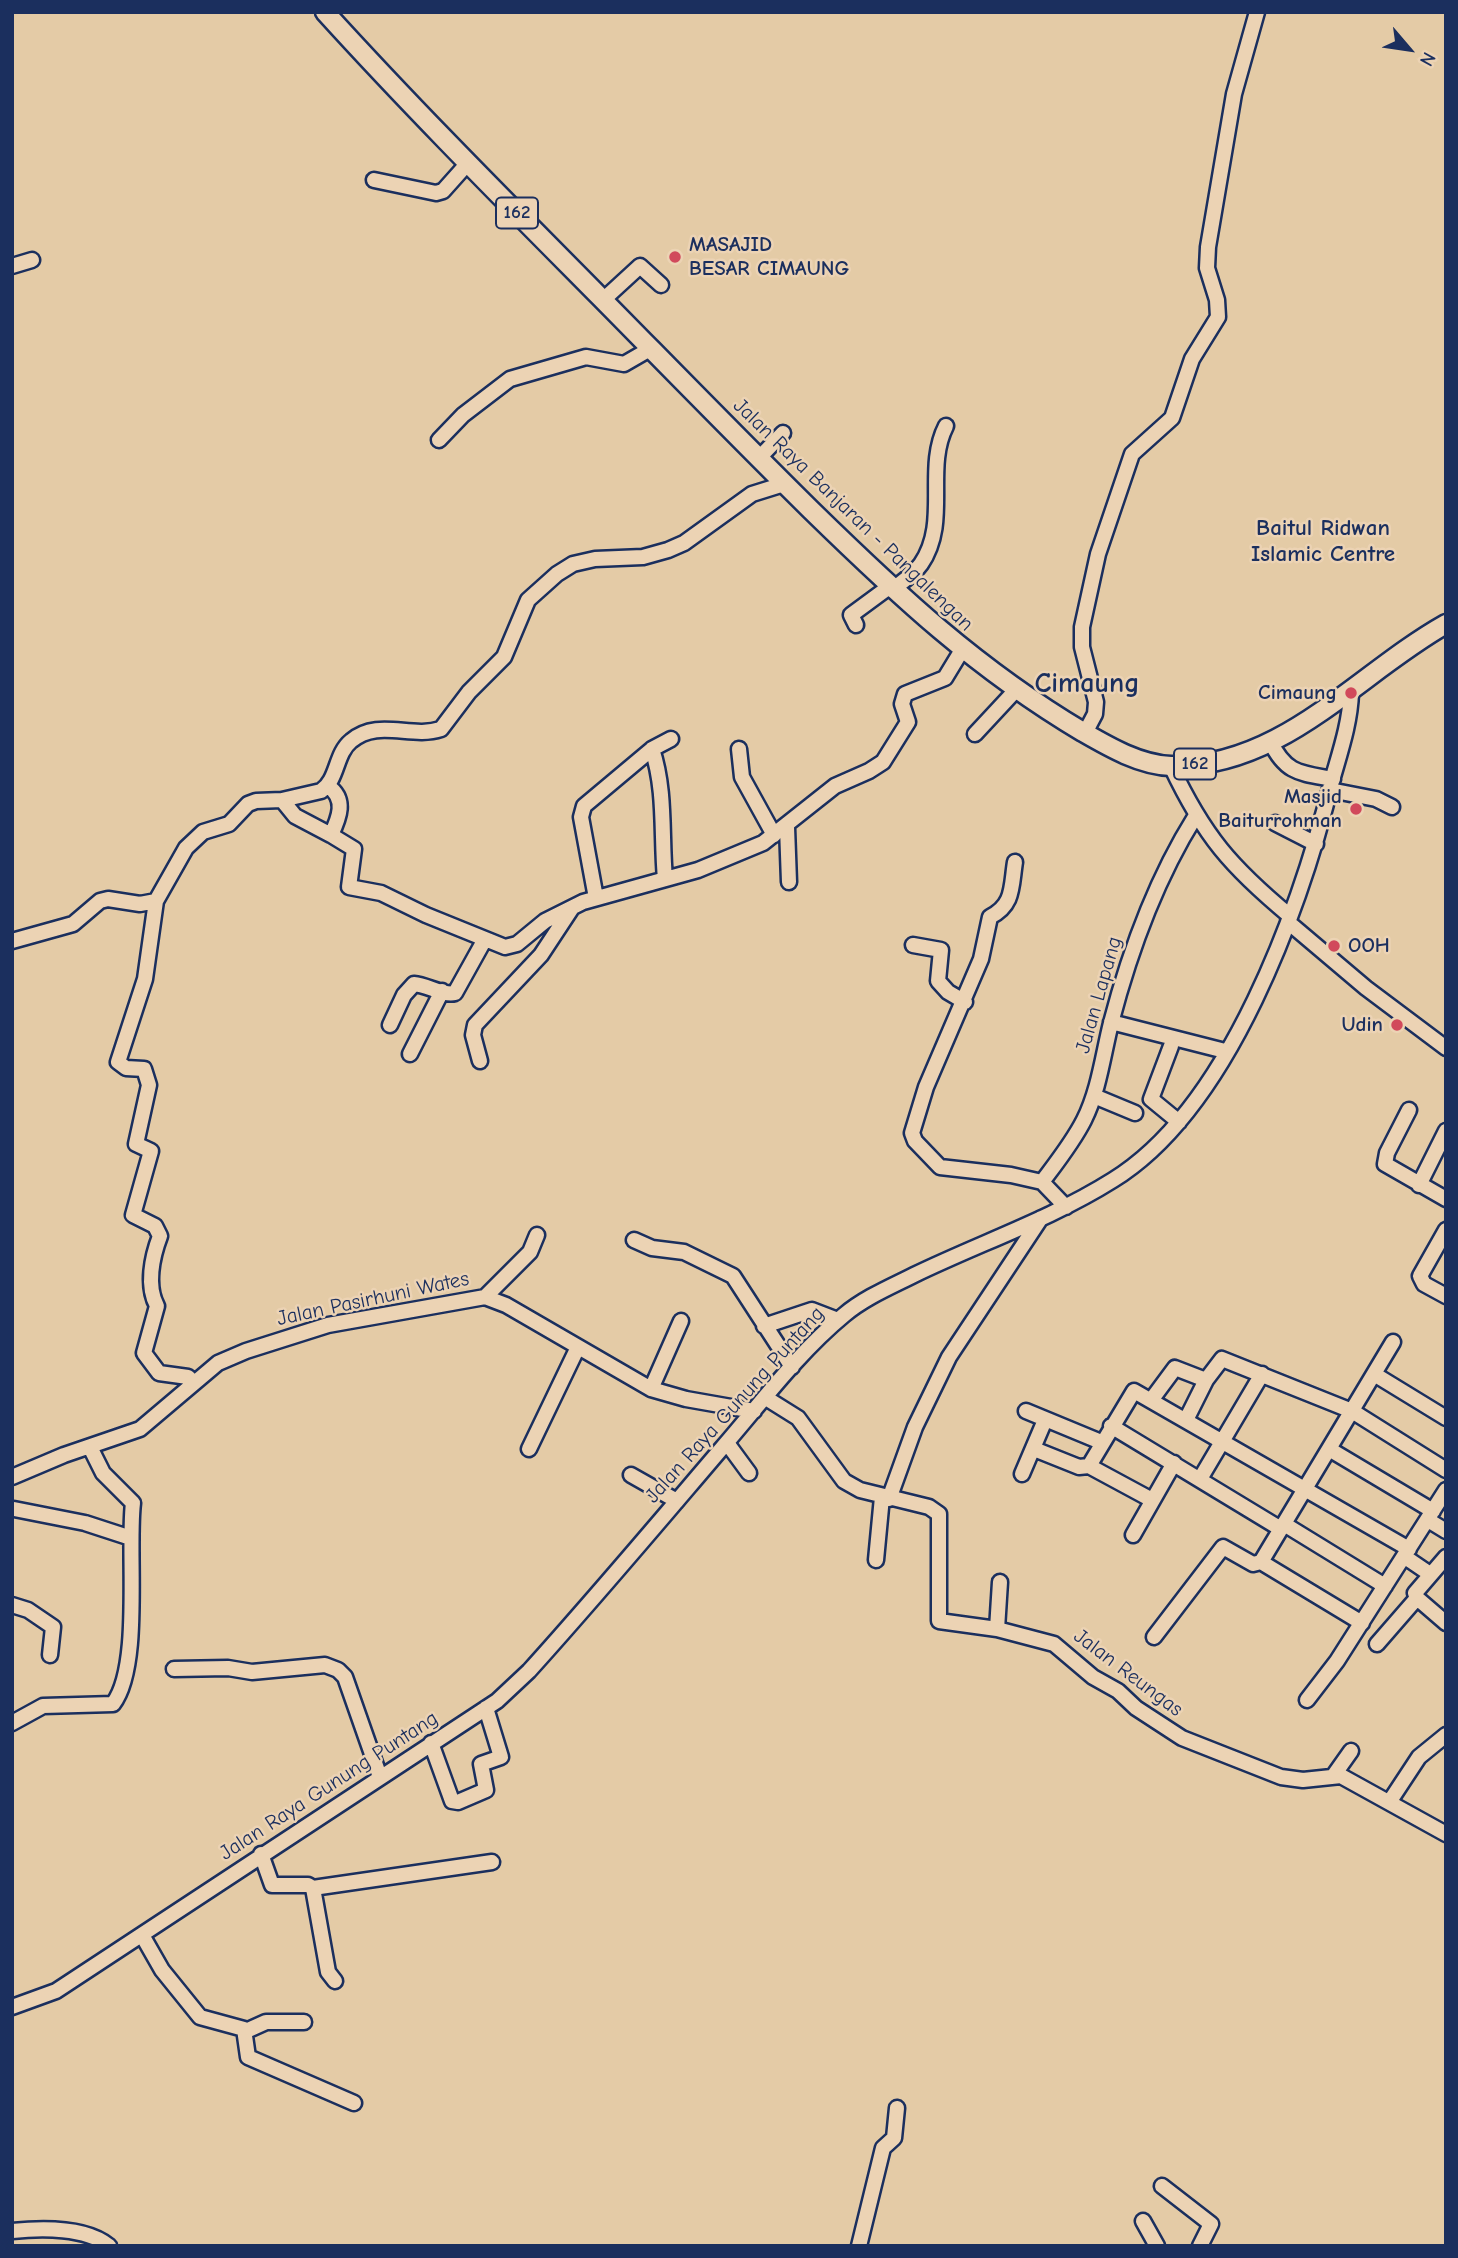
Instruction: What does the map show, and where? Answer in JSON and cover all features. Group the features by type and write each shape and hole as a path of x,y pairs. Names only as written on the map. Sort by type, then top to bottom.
{"main road":[{"name":"Jalan Raya Banjaran - Pangalengan","path":"325,12 650,349 891,588 962,650 1024,697 1086,733 1136,758 1171,766 1228,759 1270,741 1351,692 1401,651 1446,624"}],"street":[{"path":"1086,733 1095,714 1096,702 1082,647 1082,627 1108,519 1132,454 1172,418 1192,359 1218,317 1219,307 1207,268 1208,247 1230,114 1257,12"},
{"path":"374,180 436,193 443,191 468,163"},
{"path":"12,266 32,260"},
{"path":"603,300 640,266 661,285"},
{"path":"439,440 463,415 510,379 586,357 624,364 650,349"},
{"path":"856,625 851,615 919,567 934,530 937,504 935,478 940,438 946,426"},
{"path":"759,458 783,433"},
{"path":"194,1383 188,1377 159,1373 144,1353 157,1306 152,1297 152,1260 160,1236 155,1226 133,1215 152,1151 136,1144 149,1079 144,1069 126,1068 118,1062 145,979 156,901 193,839 229,824 248,804 321,791 328,786 346,745 371,729 436,731 445,726 469,692 504,657 528,600 557,574 584,562 643,557 668,550 752,495 784,484"},
{"path":"510,946 573,907 720,861 780,831 835,786 883,762 908,722 902,704 905,694 945,678 962,650"},
{"name":"Jalan Raya Gunung Puntang","path":"12,2007 56,1992 261,1854 486,1709 529,1671 792,1367 838,1320 884,1290 1066,1206 1114,1180 1147,1156 1179,1122 1225,1051 1289,919 1316,844 1348,722 1351,692"},
{"path":"975,734 1024,697"},
{"path":"596,898 582,811 591,798 652,748 671,739"},
{"path":"1270,741 1280,761 1294,771 1392,807"},
{"path":"652,748 659,769 665,879"},
{"path":"739,749 742,777 780,831 789,882"},
{"path":"1171,766 1195,817 1232,864 1366,988 1446,1048"},
{"path":"328,786 338,796 341,808 331,835"},
{"path":"282,800 295,816 354,849 347,882 350,888 369,888 381,892 485,939 510,946 533,964"},
{"name":"Jalan Lapang","path":"1042,1182 1083,1121 1094,1096 1111,1021 1149,903 1173,852 1195,817"},
{"path":"1275,822 1316,844"},
{"path":"1015,862 1009,901 1001,913 990,917 981,959 916,1112 912,1133 915,1141 933,1162 950,1170 1011,1175 1042,1182 1066,1206"},
{"path":"12,941 73,924 100,901 108,899 140,904 156,901"},
{"path":"480,1061 473,1028 533,964 573,907"},
{"path":"390,1025 412,985 452,995 458,990 485,939"},
{"path":"913,945 941,950 938,981 948,992 965,1002"},
{"path":"410,1054 442,991"},
{"path":"1111,1021 1225,1051"},
{"path":"1171,1045 1151,1099 1179,1122"},
{"path":"1094,1096 1135,1113"},
{"path":"1409,1110 1385,1161 1387,1166 1446,1199"},
{"path":"1419,1185 1446,1131"},
{"path":"876,1560 886,1498 915,1427 949,1356 1041,1218"},
{"path":"1446,1230 1420,1276 1424,1284 1446,1296"},
{"path":"485,1297 530,1252 537,1235"},
{"path":"634,1240 652,1248 684,1252 726,1271 740,1286 792,1367"},
{"name":"Jalan Pasirhuni Wates","path":"12,1477 152,1422 218,1363 289,1335 395,1312 485,1297 506,1305 651,1388 686,1399 754,1411"},
{"path":"764,1326 812,1310 838,1320"},
{"path":"651,1388 681,1321"},
{"path":"1154,1637 1220,1548 1229,1548 1253,1564 1261,1562 1394,1342"},
{"path":"529,1449 578,1347"},
{"path":"1186,1420 1206,1380 1222,1359 1352,1411 1446,1470"},
{"path":"1152,1399 1177,1368 1206,1380"},
{"path":"1200,1479 1262,1374"},
{"path":"1374,1374 1446,1418"},
{"path":"1089,1466 1130,1392 1138,1391 1306,1487 1407,1553 1430,1574"},
{"name":"Jalan Reungas","path":"766,1398 805,1425 844,1481 886,1498 929,1507 939,1514 939,1621 998,1629 1054,1644 1093,1677 1118,1691 1136,1708 1182,1738 1281,1777 1303,1780 1334,1776 1355,1782 1446,1834"},
{"path":"1026,1411 1101,1442"},
{"path":"1022,1474 1045,1420"},
{"path":"1111,1426 1385,1586"},
{"path":"727,1443 749,1474"},
{"path":"12,1723 43,1706 92,1702 106,1705 117,1699 131,1630 131,1498 103,1474 90,1447"},
{"path":"1034,1449 1079,1467 1089,1466 1153,1500"},
{"path":"1329,1449 1430,1515 1446,1531"},
{"path":"1133,1535 1174,1463"},
{"path":"631,1475 677,1501"},
{"path":"1307,1700 1362,1623 1446,1490"},
{"path":"14,1509 85,1523 131,1538"},
{"path":"1446,1557 1415,1594 1446,1623"},
{"path":"1261,1562 1362,1623"},
{"path":"998,1629 1000,1582"},
{"path":"1377,1644 1417,1598"},
{"path":"12,1605 28,1610 53,1627 50,1655"},
{"path":"1370,1609 1387,1620"},
{"path":"174,1670 228,1668 253,1672 325,1665 338,1670 345,1677 380,1777"},
{"path":"431,1744 452,1801 486,1790 481,1764 500,1759 501,1753 486,1709"},
{"path":"1390,1801 1419,1757 1446,1735"},
{"path":"1334,1776 1351,1751"},
{"path":"261,1854 272,1885 308,1885 313,1888 492,1861"},
{"path":"313,1888 328,1972 335,1980"},
{"path":"142,1935 162,1970 200,2017 246,2031 266,2022 304,2022"},
{"path":"246,2031 246,2052 251,2059 354,2103"},
{"path":"859,2246 883,2148 894,2138 897,2108"},
{"path":"1162,2186 1210,2224 1200,2246"},
{"path":"1143,2221 1157,2246"},
{"path":"12,2231 33,2229 79,2234 103,2241 109,2246"}],"place":[{"name":"MASAJID BESAR CIMAUNG","path":"675,257"},
{"name":"Cimaung","path":"1351,693"},
{"name":"Masjid Baiturrohman","path":"1356,809"},
{"name":"OOH","path":"1334,946"},
{"name":"Udin","path":"1397,1025"}],"district":[{"name":"Baitul Ridwan Islamic Centre","path":"1323,541"},
{"name":"Cimaung","path":"1087,684"}]}
